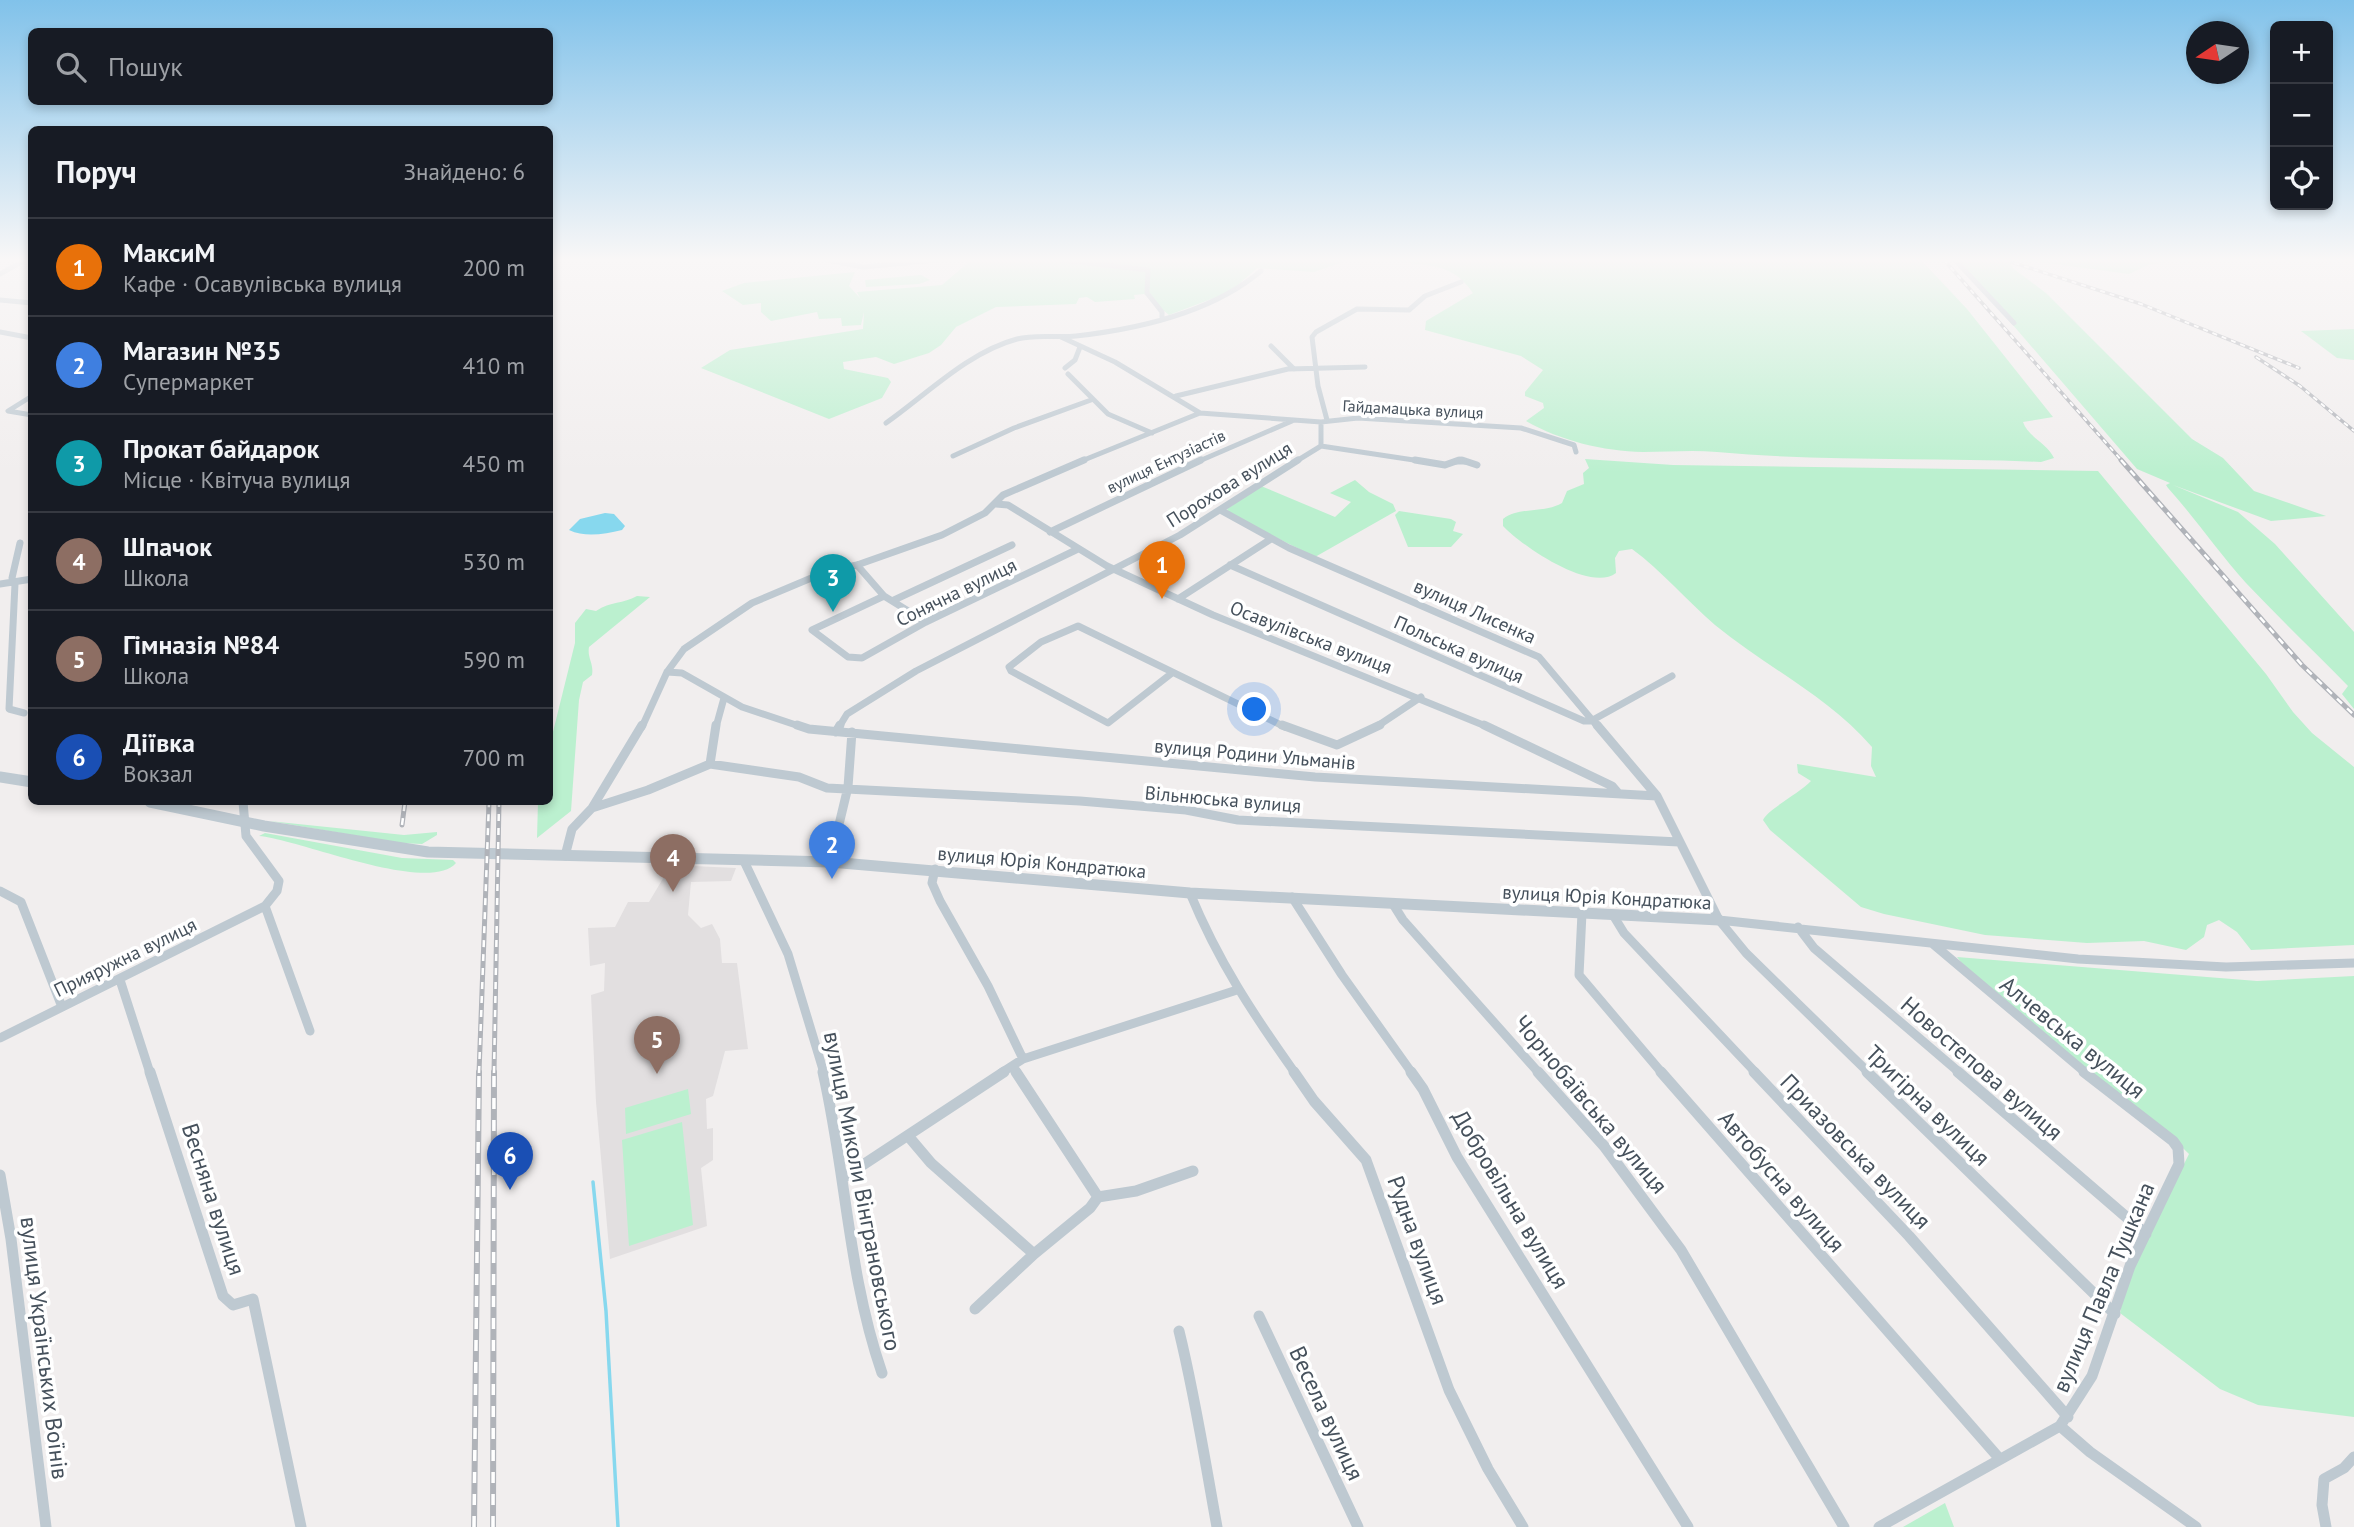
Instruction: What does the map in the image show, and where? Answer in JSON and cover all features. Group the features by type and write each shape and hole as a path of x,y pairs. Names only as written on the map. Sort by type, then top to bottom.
{"street":[{"path":"886,423 975,358 1021,338 1061,337 1105,331"},
{"path":"1321,331 1312,337 1324,421 1321,446"},
{"path":"0,332 28,337"},
{"path":"1061,337 1115,362 1176,396 1200,413"},
{"path":"1271,346 1294,369"},
{"path":"1080,347 1075,360 1066,371 1091,400 1108,414 1152,433"},
{"path":"1176,396 1294,369 1365,367"},
{"path":"0,413 28,398"},
{"path":"953,456 1014,428 1091,400"},
{"path":"8,411 28,414"},
{"name":"Гайдамацька вулиця","path":"565,856 572,829 592,808 635,743 667,672 684,649 731,614 805,580 942,535 996,504 1003,495 1017,488 1200,413 1295,420 1357,418 1521,428 1574,445 1576,452"},
{"name":"вулиця Ентузіастів","path":"1050,532 1202,459 1295,420"},
{"name":"Порохова вулиця","path":"836,732 847,714 916,671 1222,511 1321,446 1445,465 1460,460 1478,466"},
{"name":"Осавулівська вулиця","path":"996,504 1008,505 1112,569 1530,745 1612,786 1618,793"},
{"name":"вулиця Лисенка","path":"1222,511 1271,539 1539,657 1657,796 1719,920"},
{"path":"1178,599 1271,539"},
{"path":"20,543 12,578 9,709 24,713"},
{"path":"894,600 1012,545"},
{"name":"Сонячна вулиця","path":"884,596 811,630 848,657 863,658 926,622 1078,549"},
{"path":"857,565 884,596 926,622"},
{"name":"Польська вулиця","path":"1230,565 1568,715 1591,721"},
{"path":"0,584 28,579"},
{"path":"1172,673 1108,723 1011,671 1011,662 1070,626 1078,626 1294,731 1337,745 1388,721 1421,697"},
{"name":"вулиця Родини Ульманів","path":"667,672 682,673 724,698 765,717 809,729 1315,777 1657,796"},
{"path":"1591,721 1672,676"},
{"path":"592,808 648,790 709,764 724,698"},
{"path":"830,862 848,788 852,732"},
{"name":"Вільнюська вулиця","path":"709,764 799,777 827,788 1080,801 1186,810 1238,820 1283,820 1679,842"},
{"path":"0,778 28,782"},
{"name":"вулиця Юрія Кондратюка","path":"165,805 327,838 428,852 830,862 1190,893 1719,920 2078,959 2226,967 2354,963"},
{"path":"242,805 240,820 248,844 279,881 277,891 265,906 310,1031"},
{"name":"вулиця Миколи Вінграновського","path":"744,861 749,877 779,932 812,1031 831,1107 858,1288 873,1350 882,1373"},
{"path":"935,869 932,883 940,901 988,986 1023,1059"},
{"path":"0,891 21,902 62,1007"},
{"name":"Рудна вулиця","path":"1190,893 1212,946 1237,990 1314,1101 1366,1160 1450,1391 1488,1469 1523,1527"},
{"name":"Добровільна вулиця","path":"1292,897 1342,975 1423,1089 1457,1157 1688,1527"},
{"name":"Чорнобаївська вулиця","path":"1393,904 1403,920 1604,1146 1681,1250 1844,1527"},
{"name":"Прияружна вулиця","path":"0,1038 265,906"},
{"name":"Автобусна вулиця","path":"1582,913 1579,975 1583,983 1999,1458"},
{"name":"Приазовська вулиця","path":"1613,915 1624,933 1717,1034 1909,1236 2091,1452 2196,1527"},
{"name":"Тригірна вулиця","path":"1719,920 1756,963 2115,1314"},
{"name":"Новостепова вулиця","path":"1798,927 1814,948 2146,1234"},
{"name":"Алчевська вулиця","path":"1933,944 1970,979 2115,1098 2173,1141 2178,1148 2179,1164"},
{"name":"Весняна вулиця","path":"120,980 223,1296 233,1305 253,1299 301,1527"},
{"path":"843,1178 909,1137 1023,1059 1237,990"},
{"path":"1012,1066 1098,1197"},
{"path":"909,1137 931,1163 1034,1254"},
{"name":"вулиця Павла Тушкана","path":"1879,1527 2064,1422 2085,1393 2115,1314 2125,1279 2179,1164"},
{"path":"975,1309 1034,1254 1090,1208 1098,1197 1136,1191 1193,1171"},
{"name":"вулиця Українських Воїнів","path":"0,1175 11,1239 46,1527"},
{"name":"Весела вулиця","path":"1259,1316 1358,1527"},
{"path":"1179,1331 1195,1394 1196,1416 1217,1527"},
{"path":"2326,1527 2322,1505 2323,1479 2344,1468 2354,1457"}],"shaded area":[{"path":"671,865 736,868 731,881 691,882 688,915 701,928 712,924 720,939 722,963 737,963 748,1049 725,1051 713,1096 706,1099 707,1129 713,1128 713,1160 701,1168 707,1226 610,1259 596,1102 591,995 604,991 605,963 590,966 588,928 615,927 628,902 649,902"}],"green space":[{"path":"849,331 952,331 941,345 929,353 894,364 876,357 843,362 844,369 888,378 891,382 882,398 829,419 701,368 730,350"},
{"path":"1430,331 1985,331 2053,417 2023,422 2054,458 2041,462 1613,450 1568,439 1526,421 1544,408 1543,403 1525,396 1525,392 1543,370 1521,356"},
{"path":"2018,331 2084,331 2192,439 2223,458 2254,491 2326,516 2271,521 2173,485 2238,512 2275,544 2354,632 2354,709 2342,694 2348,686 2246,583 2168,488 2166,485 2170,483 2137,469"},
{"path":"2301,331 2354,331 2354,360 2337,358"},
{"path":"1585,459 1673,465 2098,471 2266,674 2293,712 2312,733 2354,767 2354,945 2251,950 2237,932 2219,920 2207,925 2204,937 2186,950 2144,941 2087,943 1985,935 1861,907 1770,830 1763,820 1811,781 1798,773 1797,764 1876,777 1871,766 1872,747 1836,712 1715,625 1632,549 1619,551 1615,558 1616,573 1604,578 1590,577 1540,555 1503,526 1503,519 1510,515 1562,503 1567,491 1584,484 1583,473 1589,468"},
{"path":"1355,480 1369,492 1393,504 1396,511 1315,557 1231,515 1227,509 1261,486 1335,517 1351,502 1330,493"},
{"path":"1399,511 1451,519 1456,522 1453,531 1463,534 1451,547 1408,547 1395,515"},
{"path":"637,596 650,597 589,647 592,675 583,682 579,700 571,811 537,838 538,805 553,805 553,732 575,643 575,623 586,609 596,611"},
{"path":"269,821 404,835 437,832 437,835 422,844 400,843"},
{"path":"265,833 402,858 453,860 456,863 441,871 419,873 392,869 259,836"},
{"path":"1957,957 2257,981 2354,976 2354,1417 2258,1405 2220,1389 2120,1313 2126,1280 2189,1154 2156,1122 2102,1083 1969,972"},
{"path":"688,1089 691,1114 626,1134 625,1108"},
{"path":"682,1122 693,1225 629,1246 622,1140"},
{"path":"1945,1503 1954,1527 1903,1527"}],"water":[{"path":"605,513 614,514 625,526 622,530 588,535 569,530 580,519"}],"waterway":[{"path":"593,1182 606,1311 618,1527"}],"railway":[{"path":"2007,331 2123,462"},
{"path":"2208,331 2299,368"},
{"path":"2256,357 2300,386 2354,431"},
{"path":"2121,460 2302,665 2354,715"},
{"path":"402,825 405,805"},
{"path":"479,1073 489,805"},
{"path":"494,1073 499,805"},
{"path":"474,1527 479,1072"},
{"path":"493,1527 494,1072"}],"place":[{"name":"МаксиМ","path":"1162,599"},
{"name":"Прокат байдарок","path":"833,612"},
{"name":"Магазин №35","path":"832,879"},
{"name":"Шпачок","path":"673,892"},
{"name":"Гімназія №84","path":"657,1074"},
{"name":"Діївка","path":"510,1190"}]}
